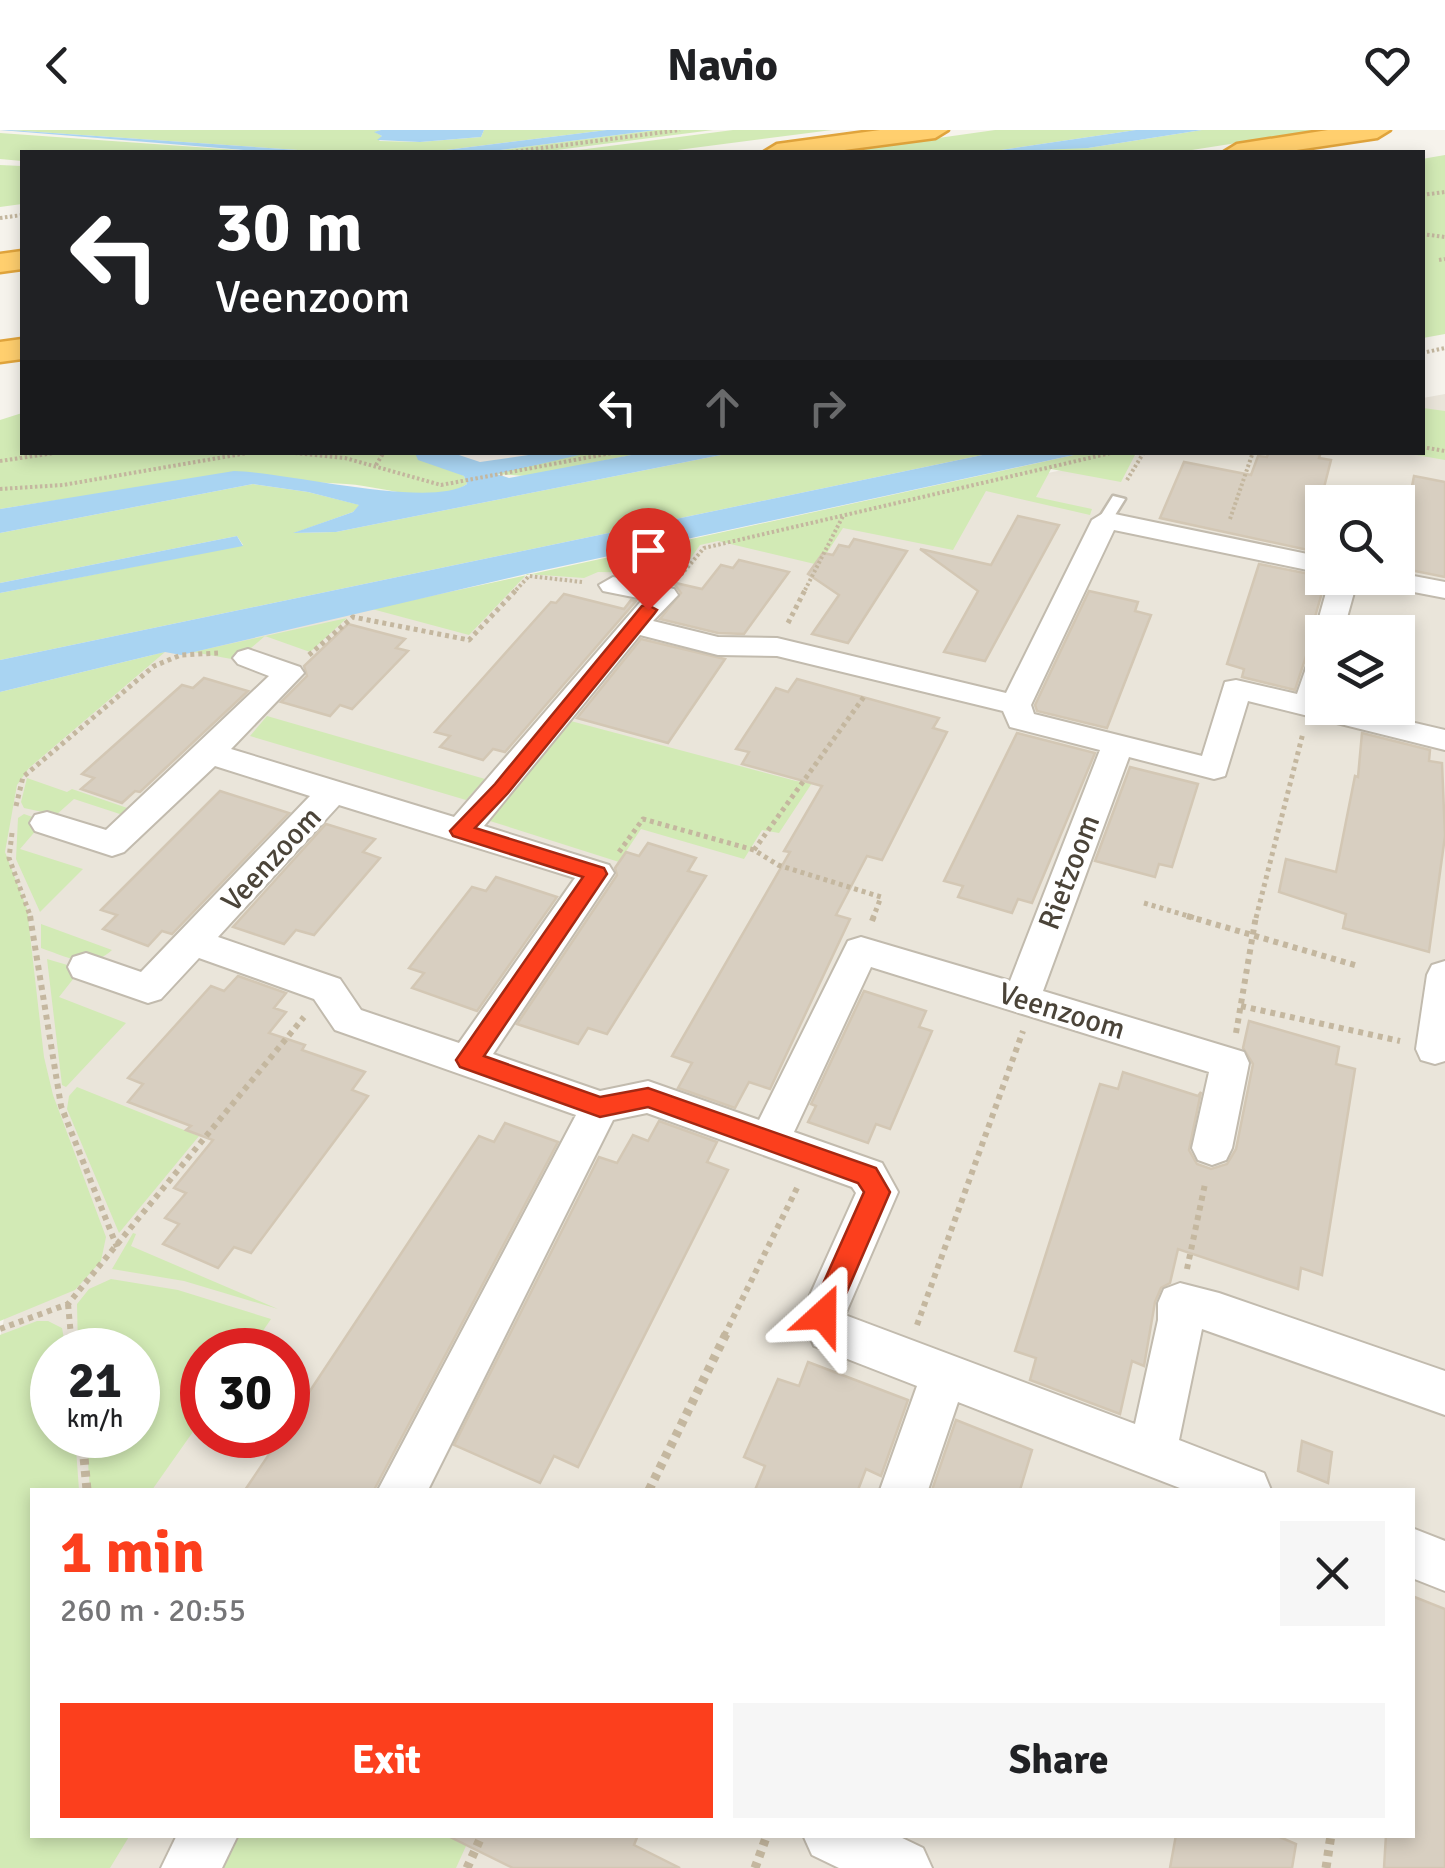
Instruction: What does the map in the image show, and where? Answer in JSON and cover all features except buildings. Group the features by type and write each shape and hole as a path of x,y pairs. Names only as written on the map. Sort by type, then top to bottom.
{"highway":[{"path":"791,150 935,130"},
{"path":"1250,150 1377,130"}],"street":[{"path":"1305,561 1222,544 1111,509 1016,705 1021,720 1214,768 1236,690 1305,706"},
{"path":"1415,584 1445,590"},
{"path":"613,585 664,595"},
{"path":"460,831 502,788 633,625 664,595"},
{"path":"633,625 718,646 776,647 1016,705"},
{"path":"48,823 112,844 290,673 248,658"},
{"path":"1383,725 1445,740"},
{"name":"Rietzoom","path":"1028,1000 1117,746"},
{"path":"209,753 333,792"},
{"name":"Veenzoom","path":"86,967 148,989 333,792 596,874 468,1060"},
{"name":"Veenzoom","path":"194,942 327,989 348,1020 600,1107 648,1098 867,1175 877,1192 823,1315 830,1331 1242,1488"},
{"path":"770,1140 862,950"},
{"name":"Veenzoom","path":"862,950 1230,1064 1212,1148"},
{"path":"1435,1049 1445,975"},
{"path":"403,1488 600,1107"},
{"path":"1152,1453 1181,1320 1180,1304 1219,1313 1445,1393"},
{"path":"904,1488 924,1368"},
{"path":"1415,1555 1445,1566"},
{"path":"190,1868 207,1838"},
{"path":"838,1838 903,1868"}],"path":[{"path":"526,150 680,130"},
{"path":"0,461 41,455"},
{"path":"0,489 50,487 236,455"},
{"path":"343,455 441,484 603,455"},
{"path":"376,466 382,455"},
{"path":"664,595 704,548 975,488 1053,464 1099,455"},
{"path":"1111,509 1142,455"},
{"path":"1222,544 1253,455"},
{"path":"776,647 843,516"},
{"path":"290,673 353,617 469,640 529,576 613,585"},
{"path":"15,809 23,777 154,666 181,655 208,651 248,658"},
{"path":"754,850 881,672"},
{"path":"1305,723 1252,933 1241,1006 1435,1049"},
{"path":"643,819 754,850 778,866 881,897 862,950"},
{"path":"13,826 9,858 26,897 38,951 61,1106 117,1248"},
{"path":"1144,904 1358,966"},
{"path":"0,1329 68,1304 327,989"},
{"path":"924,1368 1028,1000"},
{"path":"1180,1304 1212,1148"},
{"path":"650,1488 812,1156"},
{"path":"68,1304 71,1328"},
{"path":"84,1458 87,1488"},
{"path":"467,1868 481,1838"},
{"path":"756,1868 766,1838"},
{"path":"1326,1868 1330,1838"}],"shaded area":[{"path":"1445,394 1445,1868 0,1868 0,1338 48,1107 0,866 14,779 160,649 1139,455 1425,455 1425,398"}],"green space":[{"path":"9,130 381,130 375,132 382,136 379,141 420,142 481,137 484,130 607,130 446,150 298,150"},
{"path":"656,130 713,130 557,150 501,150"},
{"path":"733,130 832,130 677,150 578,150"},
{"path":"995,130 1136,130 1001,150 853,150"},
{"path":"1202,130 1321,130 1192,150 1042,150 1088,148"},
{"path":"0,133 239,150 20,150 20,161 0,159"},
{"path":"1445,155 1445,334 1425,338 1425,158"},
{"path":"0,165 20,166 20,204 0,207"},
{"path":"1425,408 1445,411 1445,460 1416,455 1425,455"},
{"path":"20,414 20,455 424,455 464,476 467,484 454,491 424,495 346,484 216,484 129,491 0,509 0,420"},
{"path":"578,455 632,455 526,476 497,474 500,470"},
{"path":"721,455 982,455 0,660 0,593 243,545 237,536 0,583 0,533 253,484 360,505 353,512 294,533 336,532"},
{"path":"1074,455 1135,455 1121,482 1051,469 1036,497 1092,509 1090,515 986,491 953,550 843,528 819,565 718,541 700,545 673,583 652,573 598,572 584,578 530,574"},
{"path":"526,575 469,635 372,609"},
{"path":"347,618 310,652 265,636"},
{"path":"265,636 237,660 193,652"},
{"path":"165,652 29,768 17,785 5,852 27,909 44,1057 53,1095 106,1237 101,1261 75,1290 0,1321 0,692"},
{"path":"267,716 485,779 466,800 250,736"},
{"path":"567,720 812,783 779,833 762,830 744,859 641,829 619,862 490,821"},
{"path":"27,778 139,812 132,818 74,799 56,815 24,808 21,802"},
{"path":"24,814 44,821 20,849 83,869 40,912 16,859 18,818"},
{"path":"41,924 112,950 87,961 60,955 41,948"},
{"path":"47,959 81,969 59,997 126,1023 66,1087 62,1085"},
{"path":"77,1087 199,1136 119,1233 67,1109 69,1096"},
{"path":"133,1233 136,1234 131,1246 278,1309 184,1281 112,1269"},
{"path":"111,1279 178,1290 271,1319 265,1328 180,1328 180,1450 153,1488 90,1488 88,1458 160,1458 160,1328 78,1328 77,1304 89,1289"},
{"path":"37,1321 48,1321 62,1328 30,1328 30,1458 77,1458 79,1488 30,1488 30,1838 128,1838 110,1868 0,1868 0,1335"},
{"path":"229,1838 470,1838 456,1868 213,1868"}],"water":[{"path":"0,130 298,150 243,150"},
{"path":"484,130 481,137 420,142 377,140 382,136 374,132"},
{"path":"607,130 656,130 501,150 446,150"},
{"path":"1136,130 1202,130 1088,148 1001,150"},
{"path":"416,455 459,455 480,462 528,455 579,455 497,474 509,478 631,455 721,455 336,532 293,533 353,512 359,505 253,484 0,533 0,509 234,471 422,493 449,491 467,484 464,476 418,460"},
{"path":"982,455 1074,455 526,574 181,655 165,652 0,692 0,660"},
{"path":"237,536 243,546 0,593 0,583"}],"route":[{"path":"648,610 502,788 460,831 596,874 468,1060 600,1107 648,1098 867,1175 877,1192 823,1315"}]}
